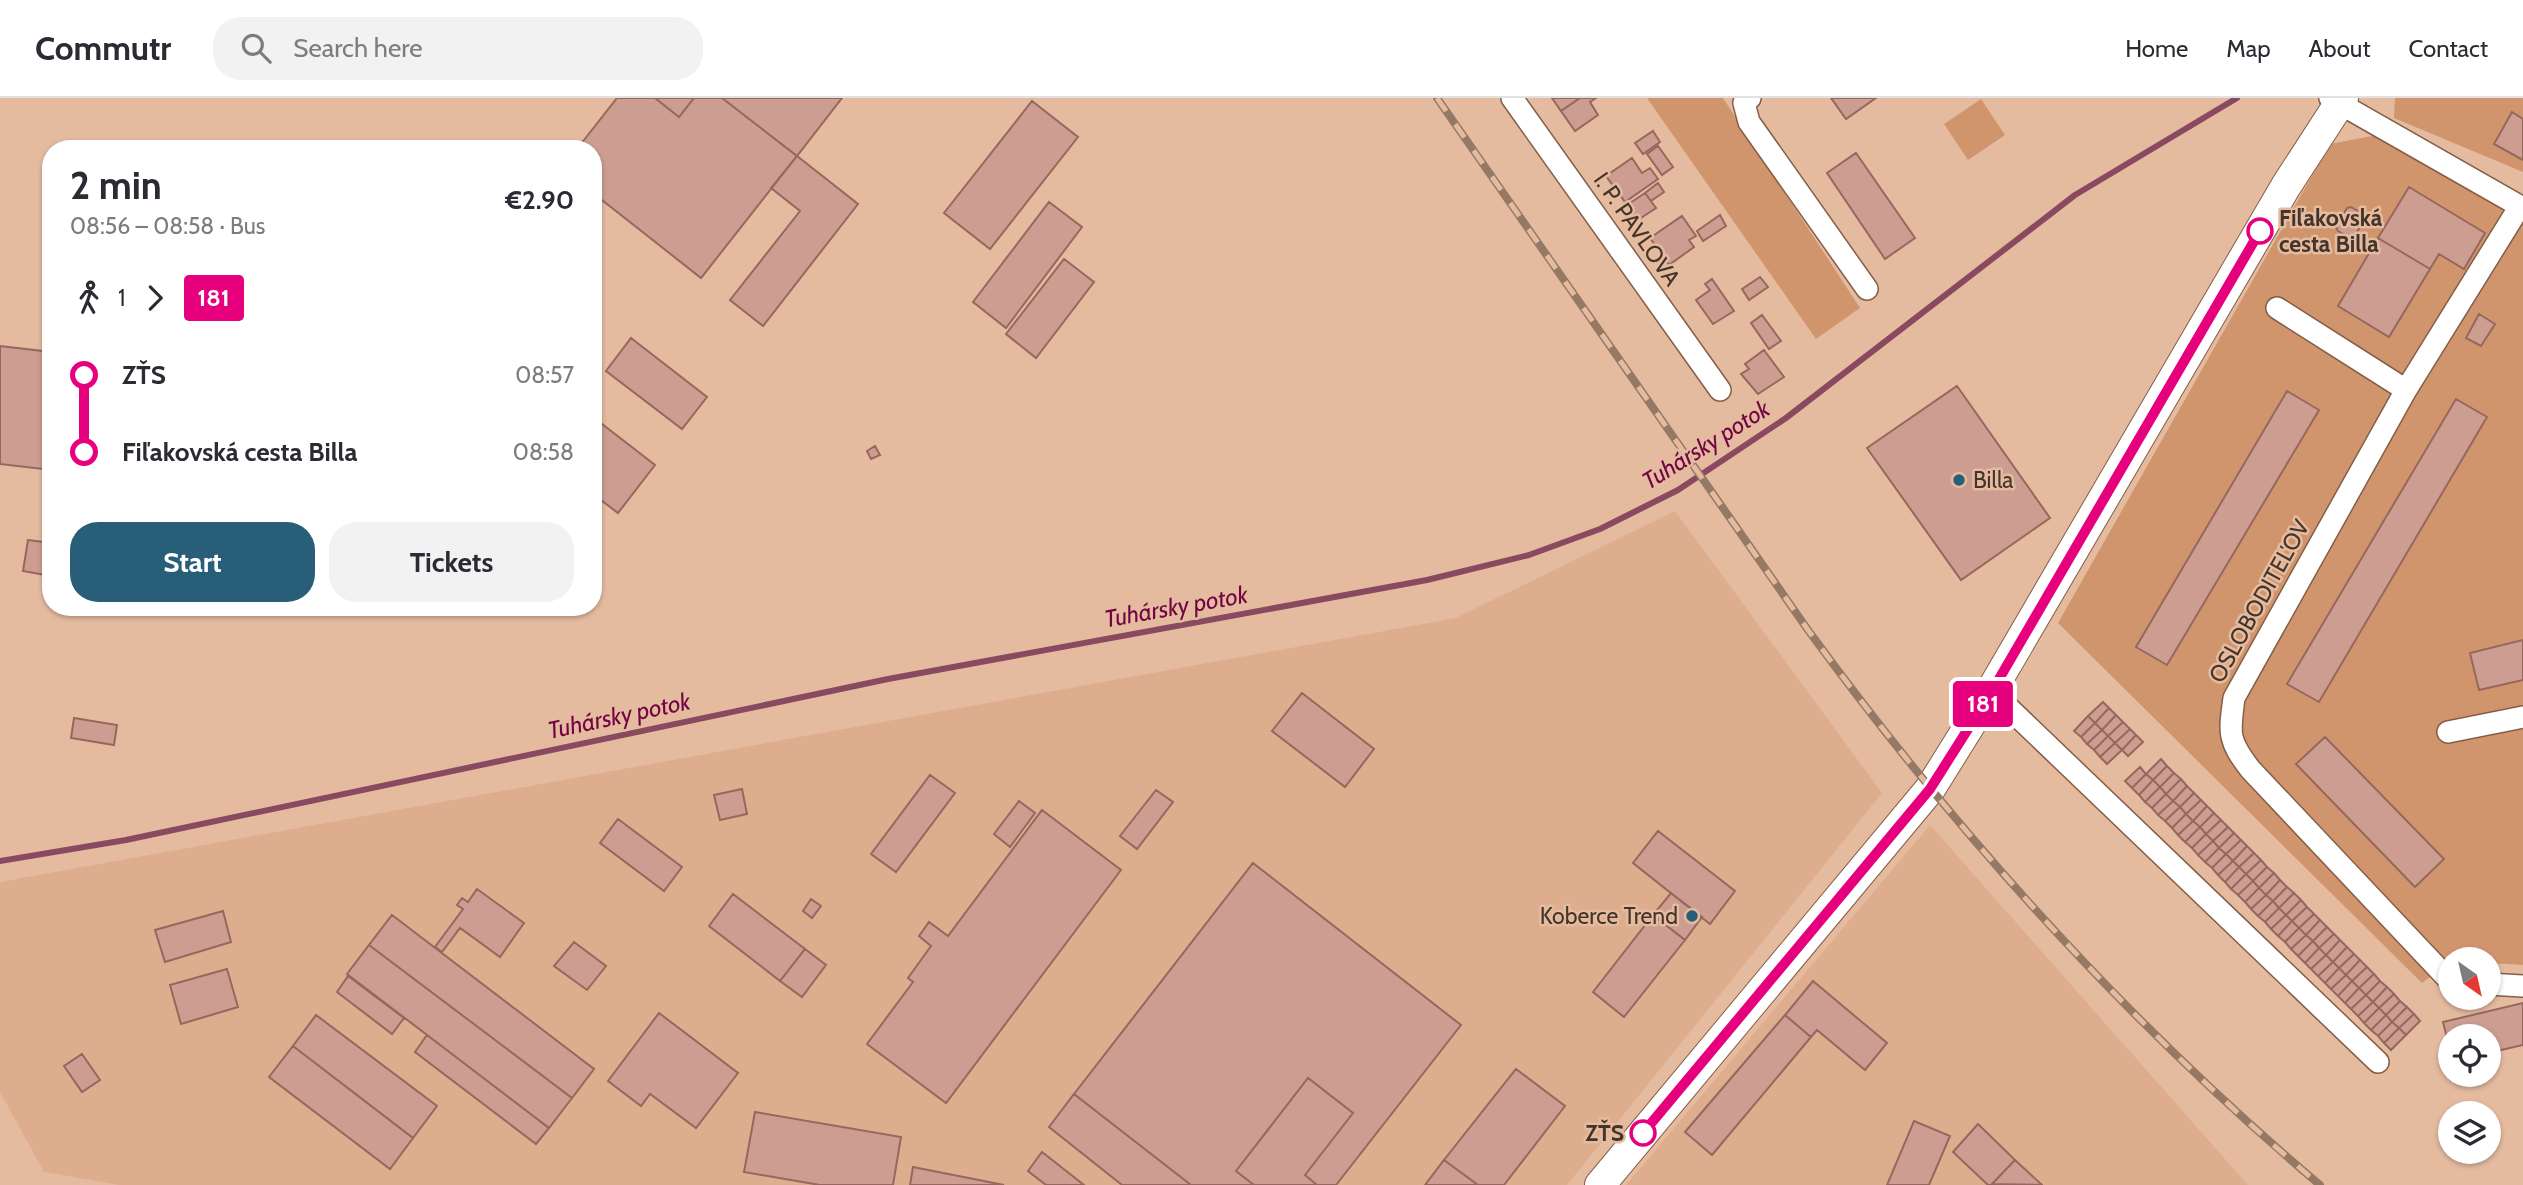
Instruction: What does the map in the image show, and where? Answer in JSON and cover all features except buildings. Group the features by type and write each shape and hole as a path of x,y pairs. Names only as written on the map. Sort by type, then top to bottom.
{"street":[{"name":"I. P. PAVLOVA","path":"1512,98 1720,390"},
{"path":"1750,98 1744,103 1749,122 1867,289"},
{"path":"1600,1185 1930,789 1992,691 2337,100 2521,207"},
{"name":"OSLOBODITEĽOV","path":"2438,968 2250,769 2236,751 2229,732 2234,698 2406,390 2521,207"},
{"path":"2277,307 2406,390"},
{"path":"1992,691 2378,1062"},
{"path":"2448,732 2523,717"},
{"path":"2501,985 2523,986"}],"shaded area":[{"path":"1647,98 1723,98 1860,308 1816,339"},
{"path":"2395,98 2523,98 2523,172 2394,118"},
{"path":"1981,99 2005,135 1968,160 1944,124"},
{"path":"2383,134 2523,223 2523,965 2501,964 2501,947 2438,947 2438,971 2422,983 2058,623 2330,144"},
{"path":"1675,511 1882,793 1567,1185 119,1185 44,1172 0,1092 0,882 1456,618"},
{"path":"1930,825 2248,1185 1626,1185"}],"waterway":[{"name":"Tuhársky potok","path":"0,861 126,840 888,679 1427,580 1529,555 1600,529 1678,490 1786,418 2075,195 2237,98"}],"railway":[{"path":"1437,98 1808,630 1924,780 1985,852 2112,992 2249,1123 2320,1185"}],"bus line":[{"name":"181","path":"1643,1133 1930,789 1992,691 2260,231"}],"place":[{"name":"Fiľakovská cesta Billa","path":"2260,231"},
{"name":"Billa","path":"1959,480"},
{"name":"Koberce Trend","path":"1692,916"},
{"name":"ZŤS","path":"1643,1133"}]}
